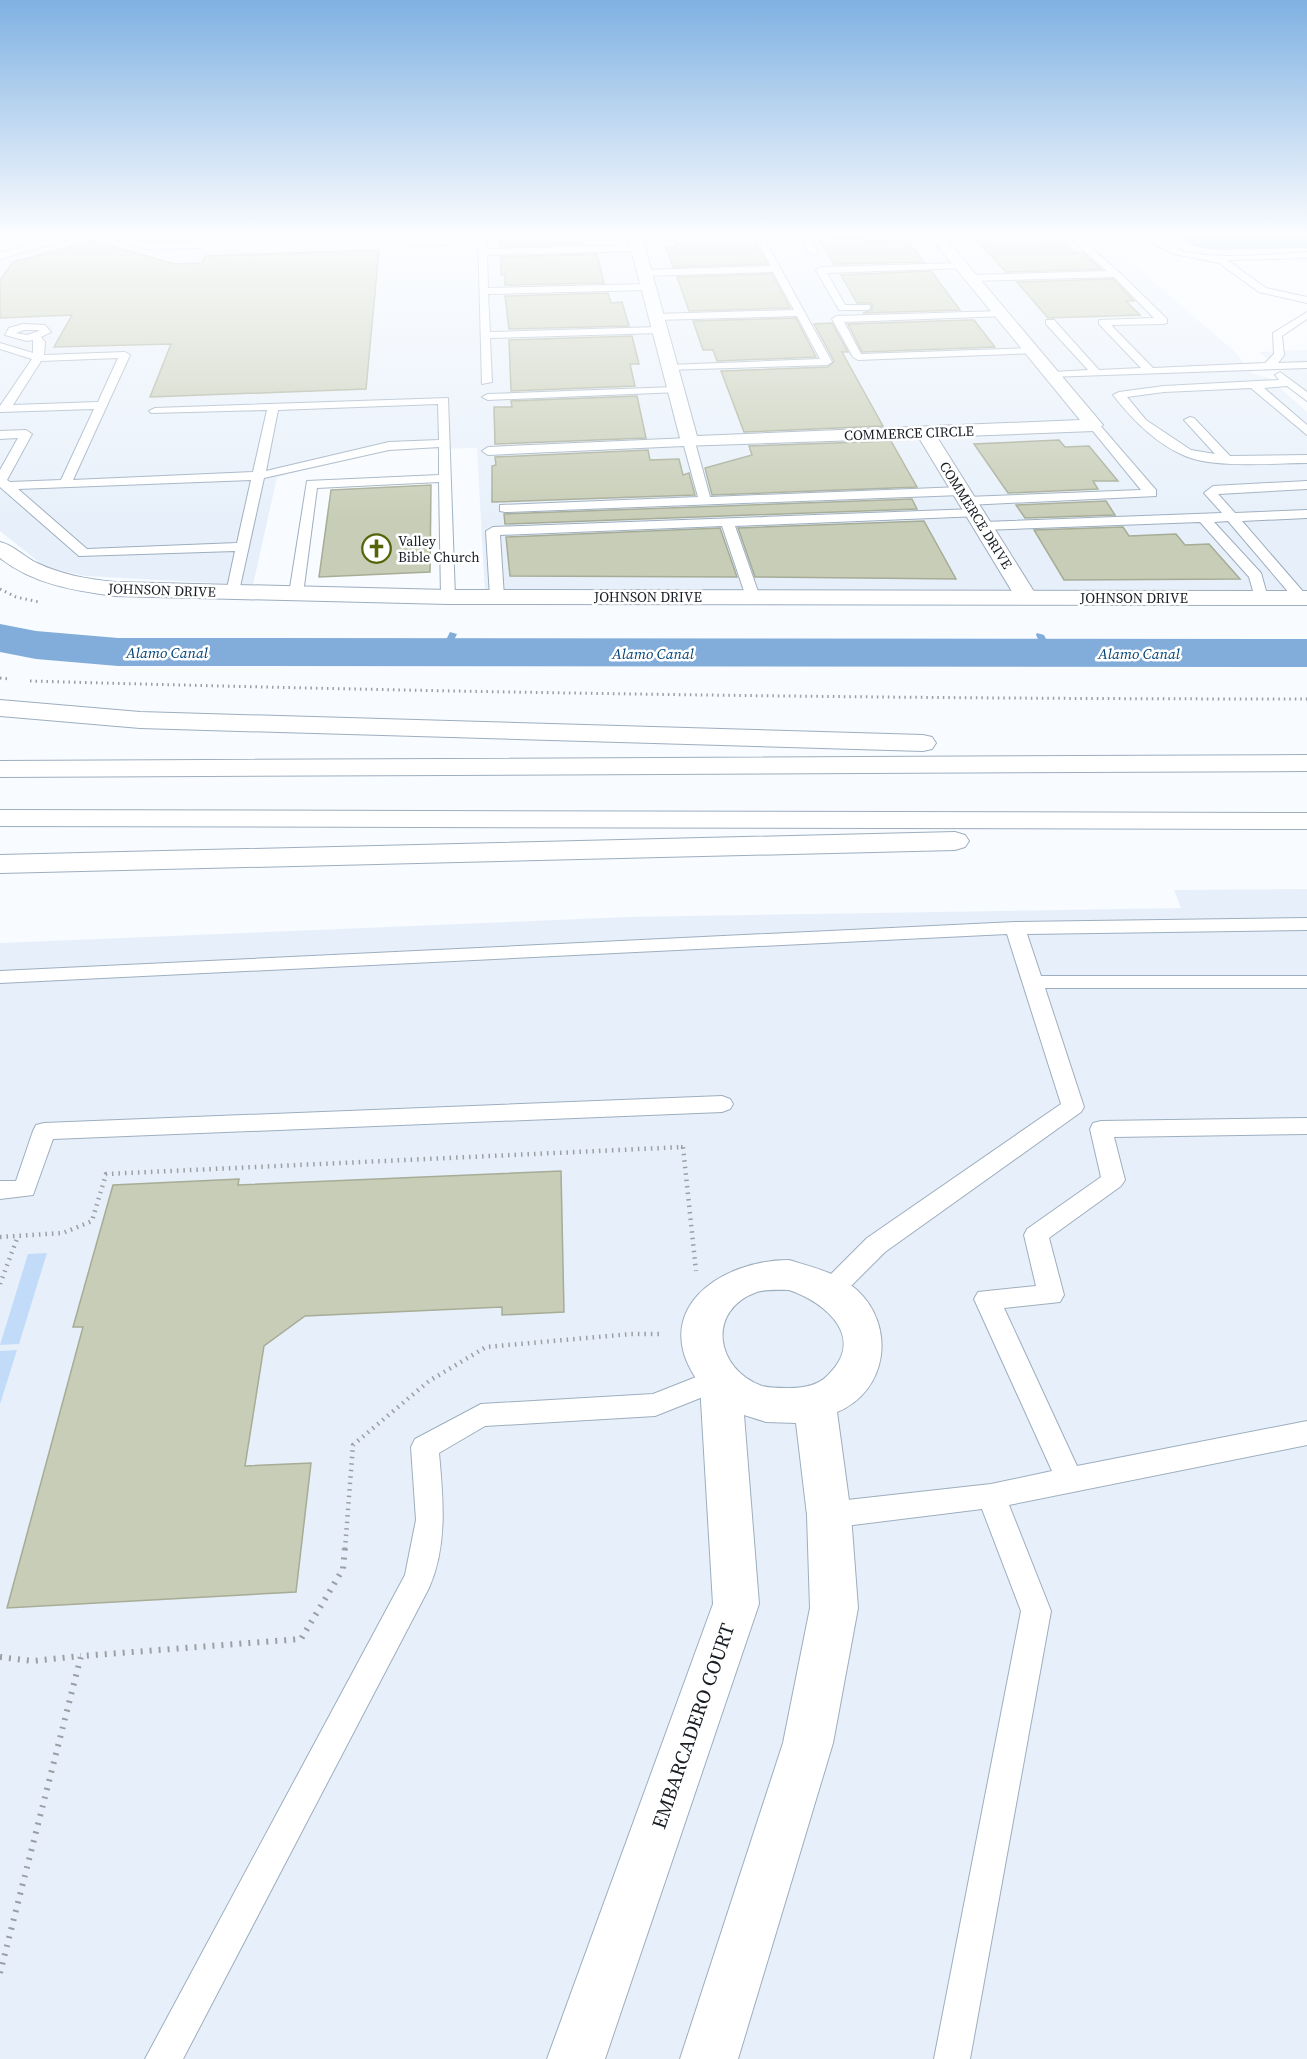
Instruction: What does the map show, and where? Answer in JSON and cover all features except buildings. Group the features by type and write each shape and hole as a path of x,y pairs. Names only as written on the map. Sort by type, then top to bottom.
{"main road":[{"path":"659,329 689,442"},
{"path":"1014,329 1094,425"},
{"name":"COMMERCE CIRCLE","path":"689,442 1094,425"},
{"name":"COMMERCE DRIVE","path":"925,433 1027,598"},
{"name":"JOHNSON DRIVE","path":"0,548 19,564 43,576 77,585 115,589 448,597 1304,598"},
{"path":"0,708 65,716 152,721 1181,750 1217,763"},
{"path":"0,769 1307,762"},
{"path":"0,818 1307,821"},
{"path":"0,864 1005,840 1045,820"},
{"path":"0,873 240,860"},
{"path":"789,1275 817,1283 830,1291 841,1297 857,1318 864,1342 860,1366 842,1389 815,1403 781,1407 748,1399 720,1380 704,1356 701,1329 711,1305 732,1286 761,1276 789,1275"},
{"name":"EMBARCADERO COURT","path":"576,2059 736,1604 720,1380"},
{"path":"709,2059 808,1743 834,1608 829,1515 815,1403"}],"lane":[{"path":"4,329 15,332"},
{"path":"11,329 15,332"},
{"path":"0,340 15,332 27,329"},
{"path":"3,409 38,358 40,342 36,337 46,330 43,329"},
{"path":"485,329 486,382"},
{"path":"485,335 570,329"},
{"path":"669,368 827,362 810,329"},
{"path":"843,329 858,357 1033,351"},
{"path":"1056,329 1096,373"},
{"path":"1110,329 1150,371"},
{"path":"1269,366 1279,355 1277,335 1286,329"},
{"path":"0,346 38,358 125,355 65,484"},
{"path":"1053,375 1307,365"},
{"path":"1269,366 1297,386 1307,398"},
{"path":"1297,386 1254,385 1119,395 1142,422 1187,453 1227,460 1307,459"},
{"path":"1254,385 1307,431"},
{"path":"0,389 19,388"},
{"path":"488,397 675,390"},
{"path":"155,411 444,400 448,597"},
{"path":"3,409 102,405"},
{"path":"233,593 273,406"},
{"path":"1190,420 1227,460"},
{"path":"497,597 493,531 727,522 971,508 1152,493 1094,425"},
{"path":"0,435 26,434 3,482"},
{"path":"488,451 689,442 705,501"},
{"path":"296,594 311,484 388,463 445,443"},
{"path":"3,482 65,484 258,476 388,463 446,478"},
{"path":"3,482 84,553 243,547"},
{"path":"1304,598 1210,495 1210,491 1307,485"},
{"path":"505,508 705,501 971,508 1203,518 1307,514"},
{"path":"1203,518 1256,576 1261,598"},
{"path":"727,522 753,597"},
{"path":"0,977 1016,928 1307,924"},
{"path":"1016,928 1073,1107 1101,1129 1113,1180 1036,1235 1051,1295 987,1299 1070,1480"},
{"path":"1033,982 1307,982"},
{"path":"0,1190 24,1189 44,1131 722,1104"},
{"path":"830,1291 876,1245 1073,1107"},
{"path":"1101,1129 1307,1126"},
{"path":"163,2059 419,1578 430,1520 425,1447 481,1415 655,1405 720,1380"},
{"path":"829,1515 991,1496 1282,1436 1307,1433"},
{"path":"952,2059 1036,1611 991,1496"}],"path":[{"path":"0,678 58,683 436,693 901,699 1307,699"},
{"path":"0,1237 63,1233 92,1221 106,1174 683,1148 696,1271"},
{"path":"0,1284 18,1236"},
{"path":"0,1657 32,1661 301,1639 343,1569 353,1445 429,1381 486,1347 631,1334 663,1334"},
{"path":"0,1973 81,1656"}],"shaded area":[{"path":"0,329 1208,329 1235,352 1253,374 1269,378 1307,412 1307,591 485,593 477,448 377,450 277,477 253,585 85,576 45,567 0,531"},
{"path":"1307,350 1307,392 1259,352"},
{"path":"1307,889 1307,2059 0,2059 0,943 628,917 1181,908 1174,890"},
{"path":"47,1253 19,1344 0,1345 28,1254"},
{"path":"17,1350 0,1404 0,1351"}],"waterway":[{"path":"444,652 453,634"},
{"path":"1040,635 1049,653"},
{"name":"Alamo Canal","path":"0,638 36,645 118,652 1307,653"}],"place":[{"name":"Valley Bible Church","path":"377,549"}]}
